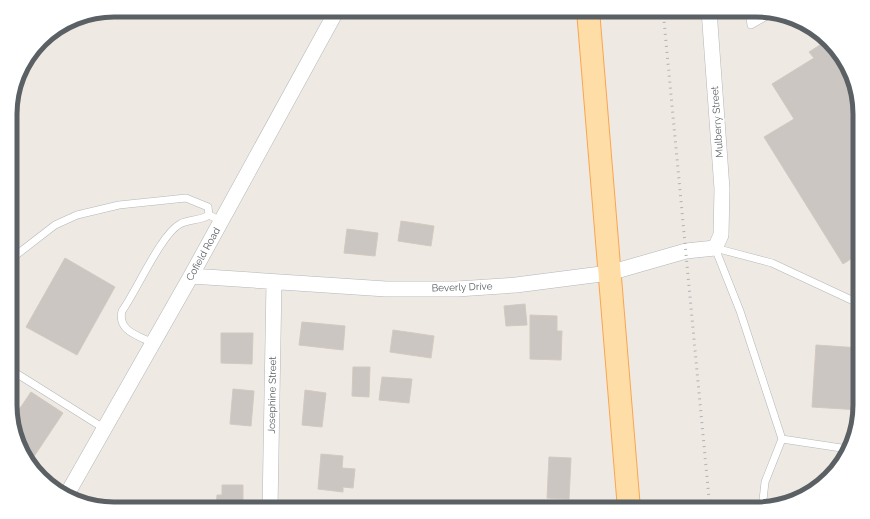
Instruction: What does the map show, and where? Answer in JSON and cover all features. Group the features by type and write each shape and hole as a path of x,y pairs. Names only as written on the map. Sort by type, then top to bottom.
{"main road":[{"path":"589,17 608,273 628,502"}],"street":[{"name":"Cofield Road","path":"69,491 191,276 215,218 334,17"},
{"name":"Mulberry Street","path":"710,17 722,189 718,241"},
{"name":"Beverly Drive","path":"191,276 386,289 457,289 516,285 608,273 718,241"},
{"name":"Josephine Street","path":"270,502 274,282"}],"lane":[{"path":"749,17 750,25 763,18"},
{"path":"17,254 55,225 77,215 119,205 186,198 208,207 215,218 179,224 167,236 122,311 120,319 123,326 128,331 153,343"},
{"path":"718,241 772,263 853,301"},
{"path":"718,241 782,439 765,482 763,502"},
{"path":"17,374 104,429"},
{"path":"782,439 843,448"}],"building":[{"path":"822,43 829,50 843,71 851,95 853,108 853,258 843,264 764,137 794,119 772,84 814,58 809,52"},
{"path":"401,221 434,226 431,246 398,241"},
{"path":"347,229 378,233 375,256 344,253"},
{"path":"65,258 115,287 77,355 26,327"},
{"path":"525,304 527,325 506,326 504,306"},
{"path":"530,315 557,316 557,331 562,331 561,360 530,359"},
{"path":"302,322 345,326 343,350 299,345"},
{"path":"393,330 434,336 431,358 390,352"},
{"path":"221,333 253,333 252,364 221,363"},
{"path":"816,345 853,348 853,410 812,407"},
{"path":"353,367 370,367 369,397 352,396"},
{"path":"382,377 412,379 409,403 379,400"},
{"path":"233,389 254,391 251,426 230,424"},
{"path":"305,390 326,393 322,427 302,425"},
{"path":"31,392 63,413 33,458 22,436 18,412"},
{"path":"321,454 343,456 342,468 355,469 353,488 343,487 343,492 318,489"},
{"path":"549,457 571,458 569,499 547,498"},
{"path":"222,485 243,485 243,502 216,502 217,495 222,495"}],"railway":[{"path":"664,17 709,502"}]}
